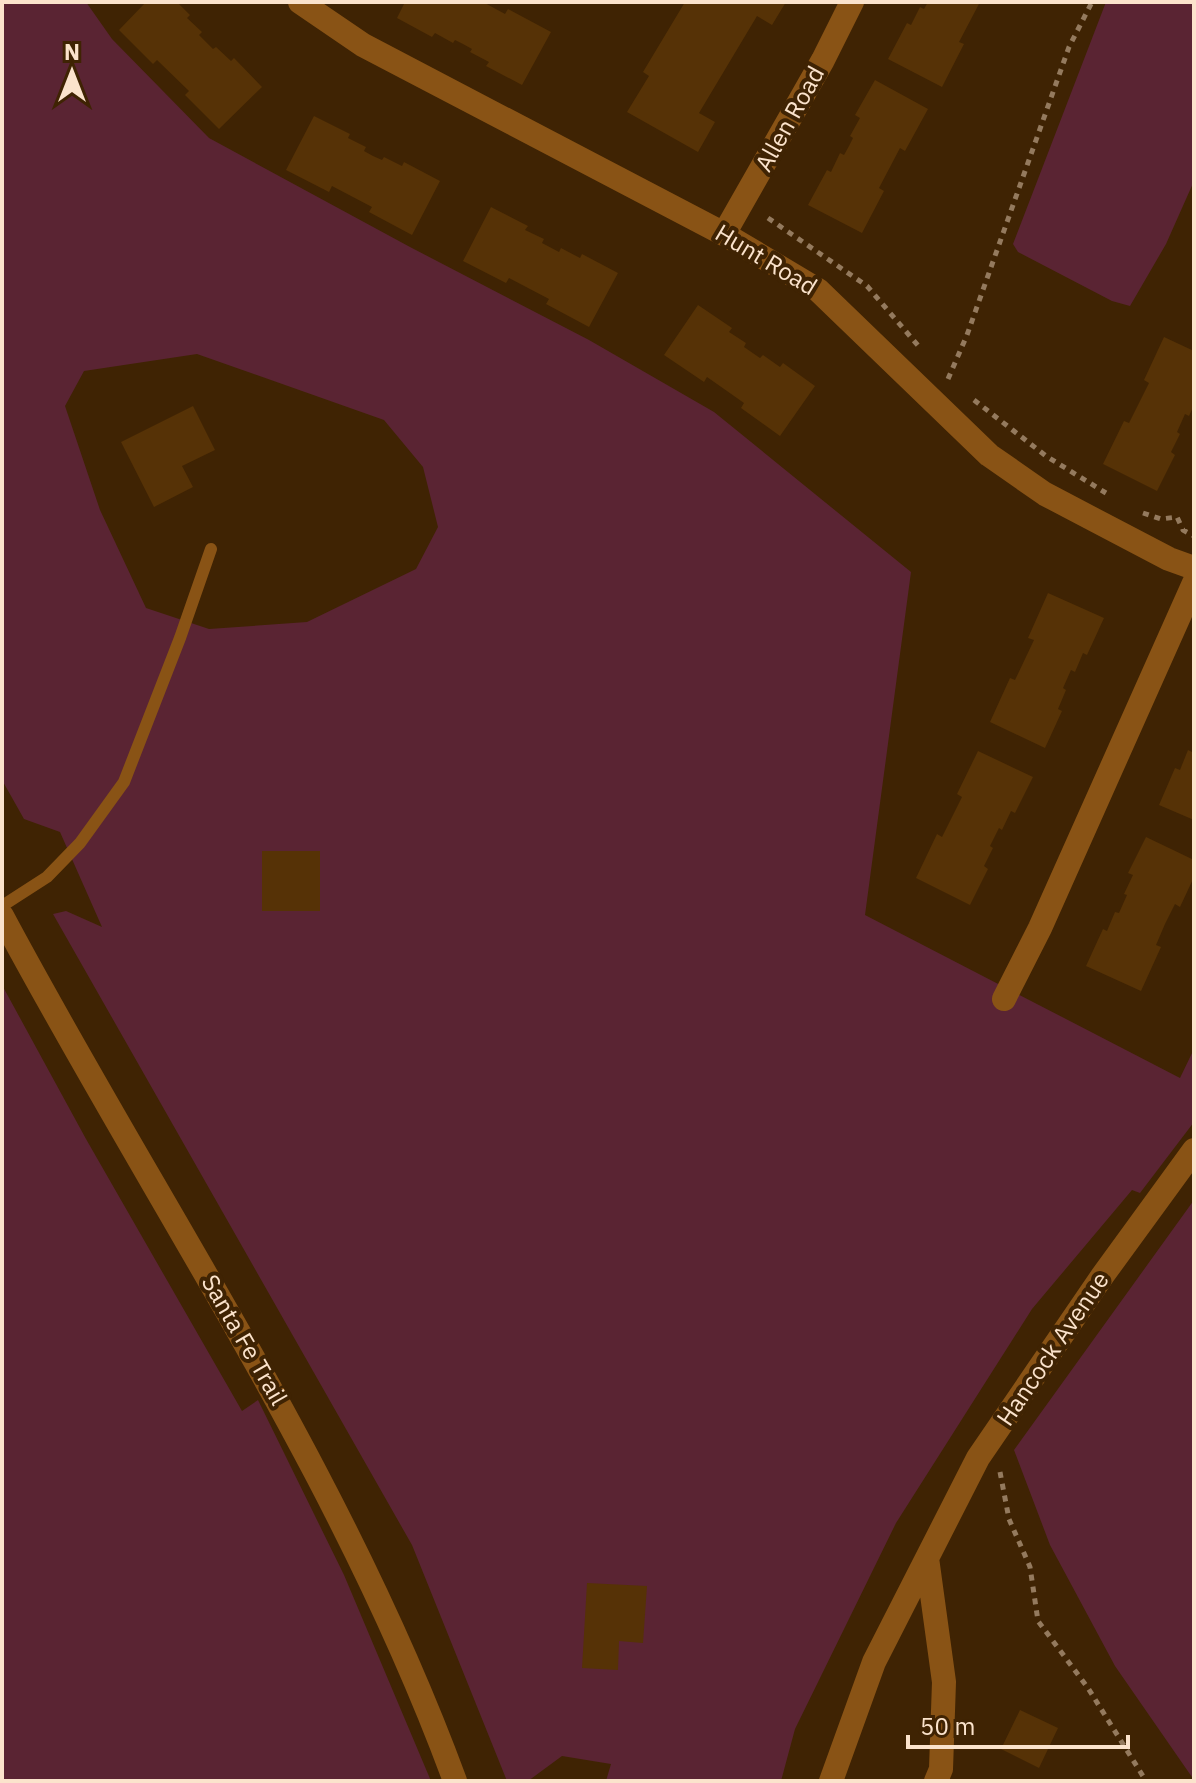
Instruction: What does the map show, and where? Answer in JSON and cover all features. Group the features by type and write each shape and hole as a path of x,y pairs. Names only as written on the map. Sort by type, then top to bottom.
{"street":[{"name":"Hunt Road","path":"300,2 363,45 724,234 818,290 989,455 1045,494 1169,559 1194,568"},
{"name":"Allen Road","path":"724,234 823,60 852,2"},
{"path":"1004,999 1040,928 1194,583"},
{"name":"Santa Fe Trail","path":"2,916 64,1032 284,1409 403,1656 455,1781"},
{"name":"Hancock Avenue","path":"831,1781 874,1662 978,1458 1103,1275 1194,1150"},
{"path":"927,1558 944,1682 941,1769 936,1781"}],"lane":[{"path":"2,906 47,877 80,843 124,782 211,549"}],"path":[{"path":"948,380 967,335 1069,47 1092,2"},
{"path":"972,399 1046,456 1115,499"},
{"path":"1135,509 1161,519 1177,517 1183,530 1194,536"},
{"path":"993,1436 1009,1519 1030,1567 1038,1621 1088,1688 1146,1781"}],"shaded area":[{"path":"2,2 86,2 112,39 209,138 589,340 714,412 911,572 865,915 1180,1078 1194,1049 1194,1122 1140,1193 1132,1190 1032,1309 896,1523 795,1729 781,1781 606,1781 611,1764 562,1756 528,1781 507,1781 412,1545 53,914 66,911 102,927 60,832 24,819 2,780","holes":["197,354 384,420 423,467 438,527 416,569 307,622 209,629 146,608 100,510 65,406 84,371"]},
{"path":"1106,2 1194,2 1194,181 1166,244 1130,306 1112,301 1018,252 1013,244"},
{"path":"2,985 86,1139 242,1411 258,1400 344,1575 431,1781 2,1781"},
{"path":"1194,1200 1194,1780 1115,1666 1050,1545 1014,1450"}],"building":[{"path":"146,2 177,2 190,15 187,18 202,32 199,35 213,49 216,47 231,61 234,58 262,87 219,129 185,95 189,91 157,60 153,64 119,30"},
{"path":"405,2 483,2 505,14 508,9 551,32 522,85 486,66 489,62 470,52 472,49 463,44 455,40 453,43 435,33 432,37 397,18"},
{"path":"685,2 786,2 772,25 757,16 699,113 715,122 698,152 627,112 649,76 643,72"},
{"path":"928,2 980,2 959,42 964,44 942,87 888,59 907,23 911,25 920,7 924,9"},
{"path":"875,80 928,109 905,151 900,148 879,188 884,191 862,233 808,205 827,170 831,172 840,153 844,155 849,146 853,138 850,136 860,118 855,115"},
{"path":"314,116 350,134 348,138 366,147 364,151 373,156 382,160 384,157 402,166 404,162 440,181 412,235 369,212 372,207 332,186 329,192 286,170"},
{"path":"491,207 528,226 525,230 544,239 542,243 559,252 561,248 580,258 582,254 618,273 589,327 546,304 549,299 509,278 506,283 463,261"},
{"path":"698,305 732,328 729,332 746,343 744,347 780,367 783,363 815,386 780,436 741,408 744,403 707,377 704,382 664,355"},
{"path":"1164,337 1194,351 1194,405 1189,416 1185,414 1177,432 1180,434 1171,452 1175,455 1157,491 1103,464 1124,421 1129,423 1149,383 1144,380"},
{"path":"193,406 215,450 182,466 193,487 154,507 121,442"},
{"path":"1048,593 1104,618 1087,655 1083,653 1075,672 1071,670 1058,709 1062,711 1045,748 990,722 1010,678 1015,680 1034,640 1028,638"},
{"path":"1194,747 1194,820 1159,805 1175,768 1180,770 1188,750 1192,752"},
{"path":"978,751 1033,777 1015,813 1011,811 990,846 993,848 984,866 988,869 970,905 916,878 937,834 942,837 962,797 957,794"},
{"path":"1146,837 1194,860 1194,877 1180,907 1175,904 1165,924 1156,945 1161,947 1141,991 1086,966 1103,929 1107,931 1115,912 1119,913 1133,875 1128,873"},
{"path":"262,851 320,851 320,911 262,911"},
{"path":"587,1583 647,1586 643,1643 619,1641 618,1670 582,1668"},
{"path":"1020,1710 1058,1728 1039,1768 1001,1749"}]}
